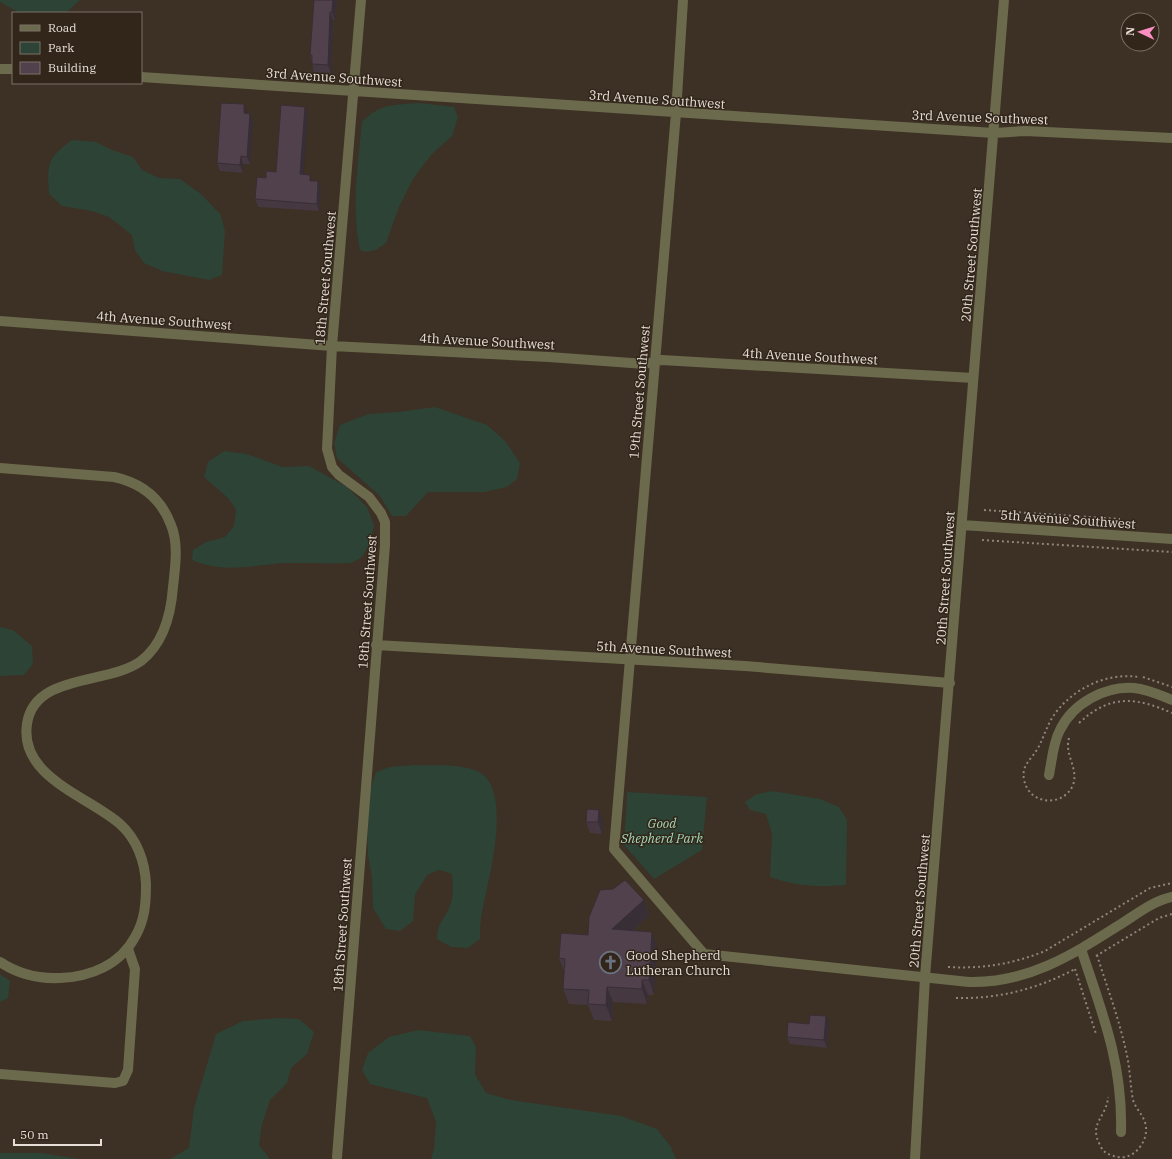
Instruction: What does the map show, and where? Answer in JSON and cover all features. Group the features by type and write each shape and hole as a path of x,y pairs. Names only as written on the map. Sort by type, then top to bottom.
{"street":[{"name":"18th Street Southwest","path":"337,1157 385,545 384,522 376,505 339,475 330,461 326,435 361,0"},
{"name":"19th Street Southwest","path":"683,0 676,113 614,848 704,954 832,968 925,976 969,982 998,980 1022,976 1048,967 1081,949 1154,904 1172,898"},
{"name":"20th Street Southwest","path":"914,1159 925,976 950,683 1004,0"},
{"path":"0,69 12,69"},
{"name":"3rd Avenue Southwest","path":"142,77 994,133 1025,131 1172,138"},
{"name":"4th Avenue Southwest","path":"0,321 332,346 549,357 645,364 655,362 973,378"},
{"path":"0,468 107,476 128,480 151,493 165,510 173,527 175,546 172,602 166,625 155,646 142,660 128,669 113,674 66,684 43,696 32,708 26,728 29,748 41,769 120,824 131,837 140,852 145,874 145,909 137,935 128,950 113,963 104,968 83,975 66,978 49,978 24,974 0,962"},
{"name":"5th Avenue Southwest","path":"962,525 1172,539"},
{"name":"5th Avenue Southwest","path":"376,645 745,666 950,683"},
{"path":"1049,775 1055,743 1060,728 1069,716 1085,702 1103,692 1127,688 1148,691 1172,700"},
{"path":"1081,949 1115,1053 1122,1105 1121,1132"},
{"path":"0,1074 5,1076 115,1083 123,1081 128,1070 135,969 128,950"}],"path":[{"path":"984,510 1120,519"},
{"path":"982,540 1172,552"},
{"path":"1069,738 1068,751 1075,773 1075,779 1068,792 1056,800 1040,799 1032,795 1027,790 1024,780 1025,765 1038,748 1054,715 1078,692 1099,681 1126,676 1151,679 1172,687"},
{"path":"1075,727 1092,712 1108,704 1121,701 1133,700 1148,703 1172,713"},
{"path":"948,967 965,968 1004,964 1034,956 1059,943 1150,888 1172,883"},
{"path":"1097,955 1159,918 1172,914"},
{"path":"956,998 993,997 1025,990 1057,978 1075,969"}],"green space":[{"path":"0,0 80,0 67,12 18,12 0,2"},
{"path":"419,103 454,107 458,117 452,136 432,154 413,179 399,207 386,243 376,250 365,252 360,250 356,219 356,186 362,122 375,111 388,106"},
{"path":"72,140 96,142 112,150 133,157 142,170 159,178 180,179 201,194 221,215 225,232 222,275 209,280 162,271 144,263 135,250 132,235 109,217 92,211 62,206 49,194 49,168 53,157"},
{"path":"435,407 487,425 506,442 520,463 517,479 507,487 485,492 428,492 406,516 392,516 380,496 337,458 334,443 340,425 368,414"},
{"path":"224,451 247,454 283,467 309,466 347,487 367,507 374,525 370,544 361,558 351,563 286,563 238,568 215,567 192,560 193,550 206,542 225,537 234,526 236,510 229,499 204,477 208,462"},
{"path":"0,627 13,630 32,646 33,664 24,675 0,676"},
{"path":"415,765 456,766 472,769 479,772 490,783 495,799 497,819 495,841 481,918 480,939 468,948 451,947 437,939 440,925 452,900 452,874 439,870 427,875 415,895 413,921 400,931 386,929 373,908 372,878 368,855 367,828 371,788 376,772 390,767"},
{"path":"773,791 820,799 839,807 847,820 846,885 808,886 790,883 770,877 772,834 766,814 750,810 745,802 757,794"},
{"name":"Good Shepherd Park","path":"627,792 707,797 702,850 654,879 624,845"},
{"path":"0,974 10,981 8,998 0,1002"},
{"path":"278,1018 299,1019 314,1032 307,1054 291,1068 287,1083 270,1100 262,1124 259,1145 270,1159 170,1159 189,1148 194,1108 216,1034 243,1021"},
{"path":"418,1030 470,1036 476,1047 475,1074 486,1093 511,1100 621,1116 657,1129 671,1147 676,1159 431,1159 434,1149 436,1122 427,1098 370,1084 362,1070 368,1053 389,1037"},
{"path":"0,1153 41,1153 80,1159 0,1159"}],"building":[{"path":"314,0 333,0 332,12 330,12 328,65 312,64 312,55 310,55"},
{"path":"221,103 244,104 244,113 250,114 247,157 241,156 240,165 217,163"},
{"path":"281,105 305,107 300,174 310,175 310,181 318,181 317,204 255,199 257,177 266,178 266,171 276,172"},
{"path":"587,809 599,810 598,822 586,822"},
{"name":"Good Shepherd Lutheran Church","path":"625,880 644,900 612,929 652,932 649,980 642,980 642,989 607,987 606,1005 588,1004 589,990 563,989 565,959 559,958 561,933 588,935 589,917 600,890 613,889"},
{"path":"810,1015 826,1016 824,1040 787,1037 788,1022 809,1024"}],"place":[{"name":"Good Shepherd Lutheran Church","path":"611,962"}]}
